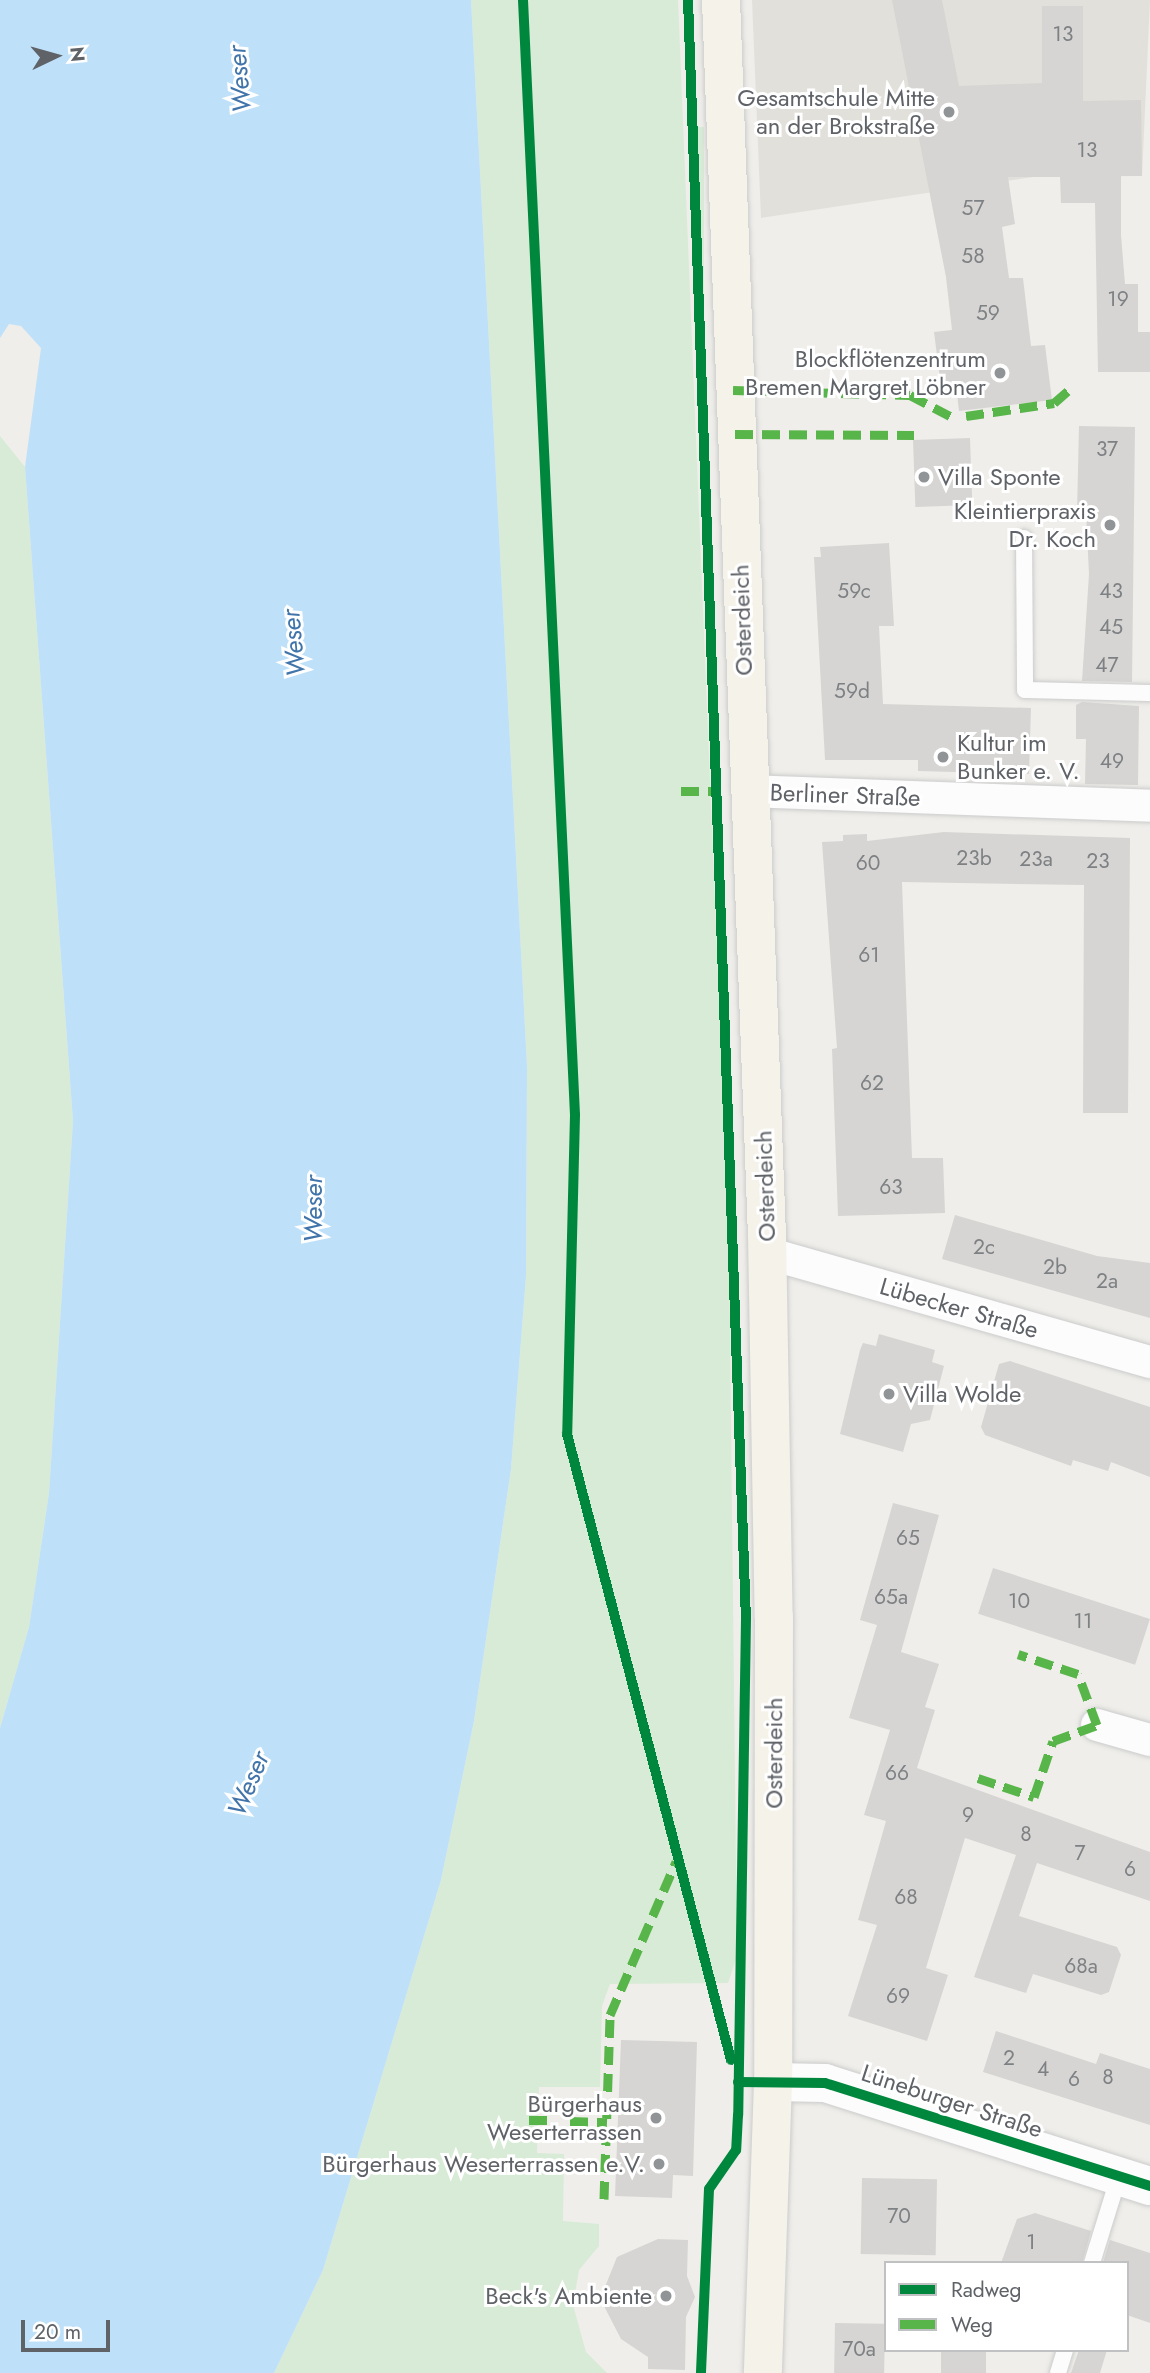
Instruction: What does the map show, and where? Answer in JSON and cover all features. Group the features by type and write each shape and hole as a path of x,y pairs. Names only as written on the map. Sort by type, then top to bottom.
{"main road":[{"name":"Osterdeich","path":"721,0 767,1253 773,2082 763,2373"}],"street":[{"name":"Berliner Straße","path":"749,792 1150,806"},
{"name":"Lübecker Straße","path":"767,1253 1150,1363"},
{"path":"1097,1725 1150,1740"},
{"name":"Lüneburger Straße","path":"773,2082 825,2082 1134,2181"}],"lane":[{"path":"1024,538 1024,690 1150,693"},
{"path":"1093,2261 1134,2181"},
{"path":"1058,2373 1064,2352"}],"shaded area":[{"name":"Gesamtschule Mitte an der Brokstraße","path":"752,0 1150,0 1142,176 1033,177 761,218"}],"green space":[{"path":"471,0 678,0 729,1245 737,1956 728,1983 610,1984 602,2006 600,2087 539,2087 537,2153 564,2154 563,2221 599,2224 599,2246 579,2270 573,2305 586,2352 607,2373 274,2373 323,2270 441,1880 474,1721 511,1469 526,1276 527,1066"},
{"path":"696,127 704,127 704,304 696,304"},
{"path":"0,436 25,467 73,1121 49,1493 29,1627 0,1728"}],"water":[{"name":"Weser","path":"0,0 471,0 527,1066 526,1276 511,1469 474,1721 441,1880 323,2270 274,2373 0,2373 0,1728 29,1627 49,1493 73,1121 25,467 41,348 21,326 9,324 0,338"}],"building":[{"path":"892,0 942,0 959,86 1042,83 1042,6 1083,6 1083,101 1141,100 1142,176 1121,176 1121,235 1125,284 1138,284 1138,332 1150,332 1150,372 1098,372 1095,203 1061,203 1060,177 1008,177 1015,224 1002,227 1009,278 1023,278 1031,346 1045,345 1052,400 959,411 956,385 941,387 934,332 952,330 946,277"},
{"path":"1079,426 1135,427 1132,682 1082,681 1089,574 1086,514 1077,514"},
{"path":"970,438 972,505 915,507 913,440"},
{"path":"889,543 894,626 879,626 883,704 1031,708 1029,774 918,771 918,760 825,760 814,557 821,557 820,547"},
{"path":"1082,702 1139,706 1138,785 1085,784 1086,739 1076,739 1076,705"},
{"path":"944,832 1130,838 1128,1113 1083,1113 1084,885 902,882 912,1158 943,1158 945,1213 838,1216 832,1049 837,1048 822,842 843,841 843,835 867,834 867,841"},
{"path":"955,1215 1097,1256 1150,1263 1150,1318 942,1259"},
{"name":"Villa Wolde","path":"879,1334 935,1350 932,1362 944,1366 930,1420 911,1424 903,1452 840,1434 860,1350 863,1343 876,1346"},
{"path":"1010,1361 1150,1407 1150,1477 1111,1462 1108,1471 1073,1460 1071,1466 985,1435 981,1427 999,1364"},
{"path":"893,1503 939,1515 901,1652 939,1664 925,1707 935,1710 917,1768 1150,1852 1150,1901 1037,1863 1019,1916 1117,1947 1121,1955 1109,1992 1101,1995 1033,1974 1026,1993 974,1977 1016,1855 965,1838 926,1968 948,1975 927,2041 848,2016 877,1925 858,1920 886,1821 864,1815 890,1730 849,1718 877,1625 860,1620"},
{"path":"993,1568 1150,1619 1135,1665 978,1614"},
{"path":"996,2031 1096,2064 1100,2053 1150,2069 1150,2125 983,2072"},
{"name":"Bürgerhaus Weserterrassen","path":"621,2040 697,2042 693,2176 673,2175 672,2198 615,2196"},
{"path":"862,2178 937,2179 936,2255 861,2254"},
{"path":"1035,2213 1091,2231 1083,2261 1002,2261 1017,2219"},
{"path":"658,2239 688,2240 687,2276 695,2297 686,2317 685,2370 648,2369 648,2357 621,2339 605,2308 603,2292 617,2257"},
{"path":"1110,2240 1150,2253 1150,2323 1129,2316 1129,2261 1104,2261"},
{"path":"835,2323 884,2324 884,2373 834,2373"},
{"path":"941,2352 986,2352 986,2373 941,2373"},
{"path":"1078,2352 1106,2352 1100,2373 1071,2373"}],"marked path":[{"path":"966,416 1054,403 1070,389"},
{"path":"733,390 910,395 954,418"},
{"path":"735,434 914,435"},
{"path":"681,791 714,791"},
{"path":"978,1778 1034,1797 1053,1741 1097,1725 1078,1674 1018,1654"},
{"path":"604,2199 610,2015 676,1862"},
{"path":"529,2120 547,2120"},
{"path":"570,2121 607,2122"}],"cycle path":[{"path":"523,0 575,1115 567,1434 731,2060"},
{"path":"688,0 746,1619 736,2150 709,2189 701,2373"},
{"path":"738,2082 825,2083 1150,2186"}],"place":[{"name":"Gesamtschule Mitte an der Brokstraße","path":"949,112"},
{"name":"Blockflötenzentrum Bremen Margret Löbner","path":"1000,373"},
{"name":"Villa Sponte","path":"924,477"},
{"name":"Kleintierpraxis Dr. Koch","path":"1110,525"},
{"name":"Kultur im Bunker e. V.","path":"943,757"},
{"name":"Villa Wolde","path":"889,1394"},
{"name":"Bürgerhaus Weserterrassen","path":"656,2118"},
{"name":"Bürgerhaus Weserterrassen e.V.","path":"659,2164"},
{"name":"Beck's Ambiente","path":"666,2296"}]}
